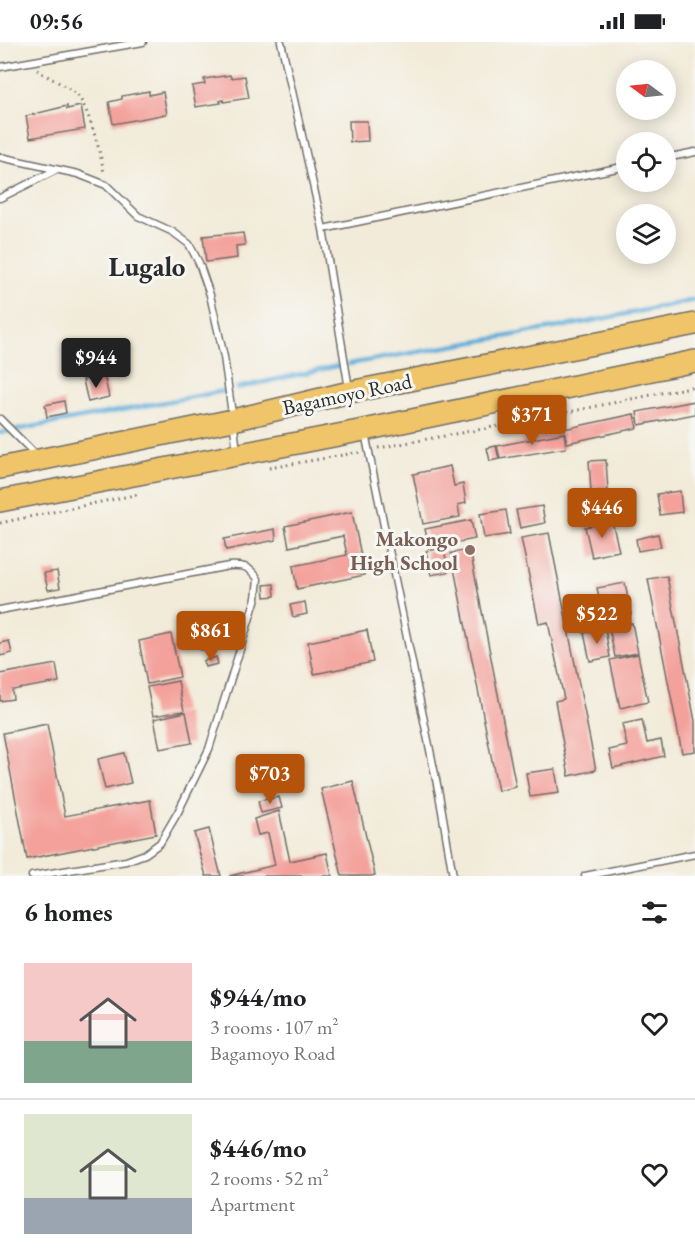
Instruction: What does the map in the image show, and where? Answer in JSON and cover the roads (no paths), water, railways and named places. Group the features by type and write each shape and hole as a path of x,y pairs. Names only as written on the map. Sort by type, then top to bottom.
{"highway":[{"name":"Bagamoyo Road","path":"0,468 233,420 350,392 695,324"},
{"name":"Bagamoyo Road","path":"0,501 364,430 695,361"}],"lane":[{"path":"0,67 143,42"},
{"path":"281,42 323,229 350,392"},
{"path":"676,156 695,152"},
{"path":"0,157 78,174 106,185 138,216 173,232 189,244 199,262 210,295 224,357 237,454"},
{"path":"323,229 616,168"},
{"path":"0,198 54,170"},
{"path":"0,419 40,460"},
{"path":"364,430 439,794 453,876"},
{"path":"0,610 229,566 241,565 251,569 258,579 256,598 209,749 160,843 145,854 126,861 32,876"},
{"path":"585,876 695,854"}],"waterway":[{"path":"349,364 582,323 695,300"},
{"path":"237,388 342,365"},
{"path":"0,433 224,391"}],"place":[{"name":"Makongo High School","path":"470,550"}],"district":[{"name":"Lugalo","path":"147,266"}]}
